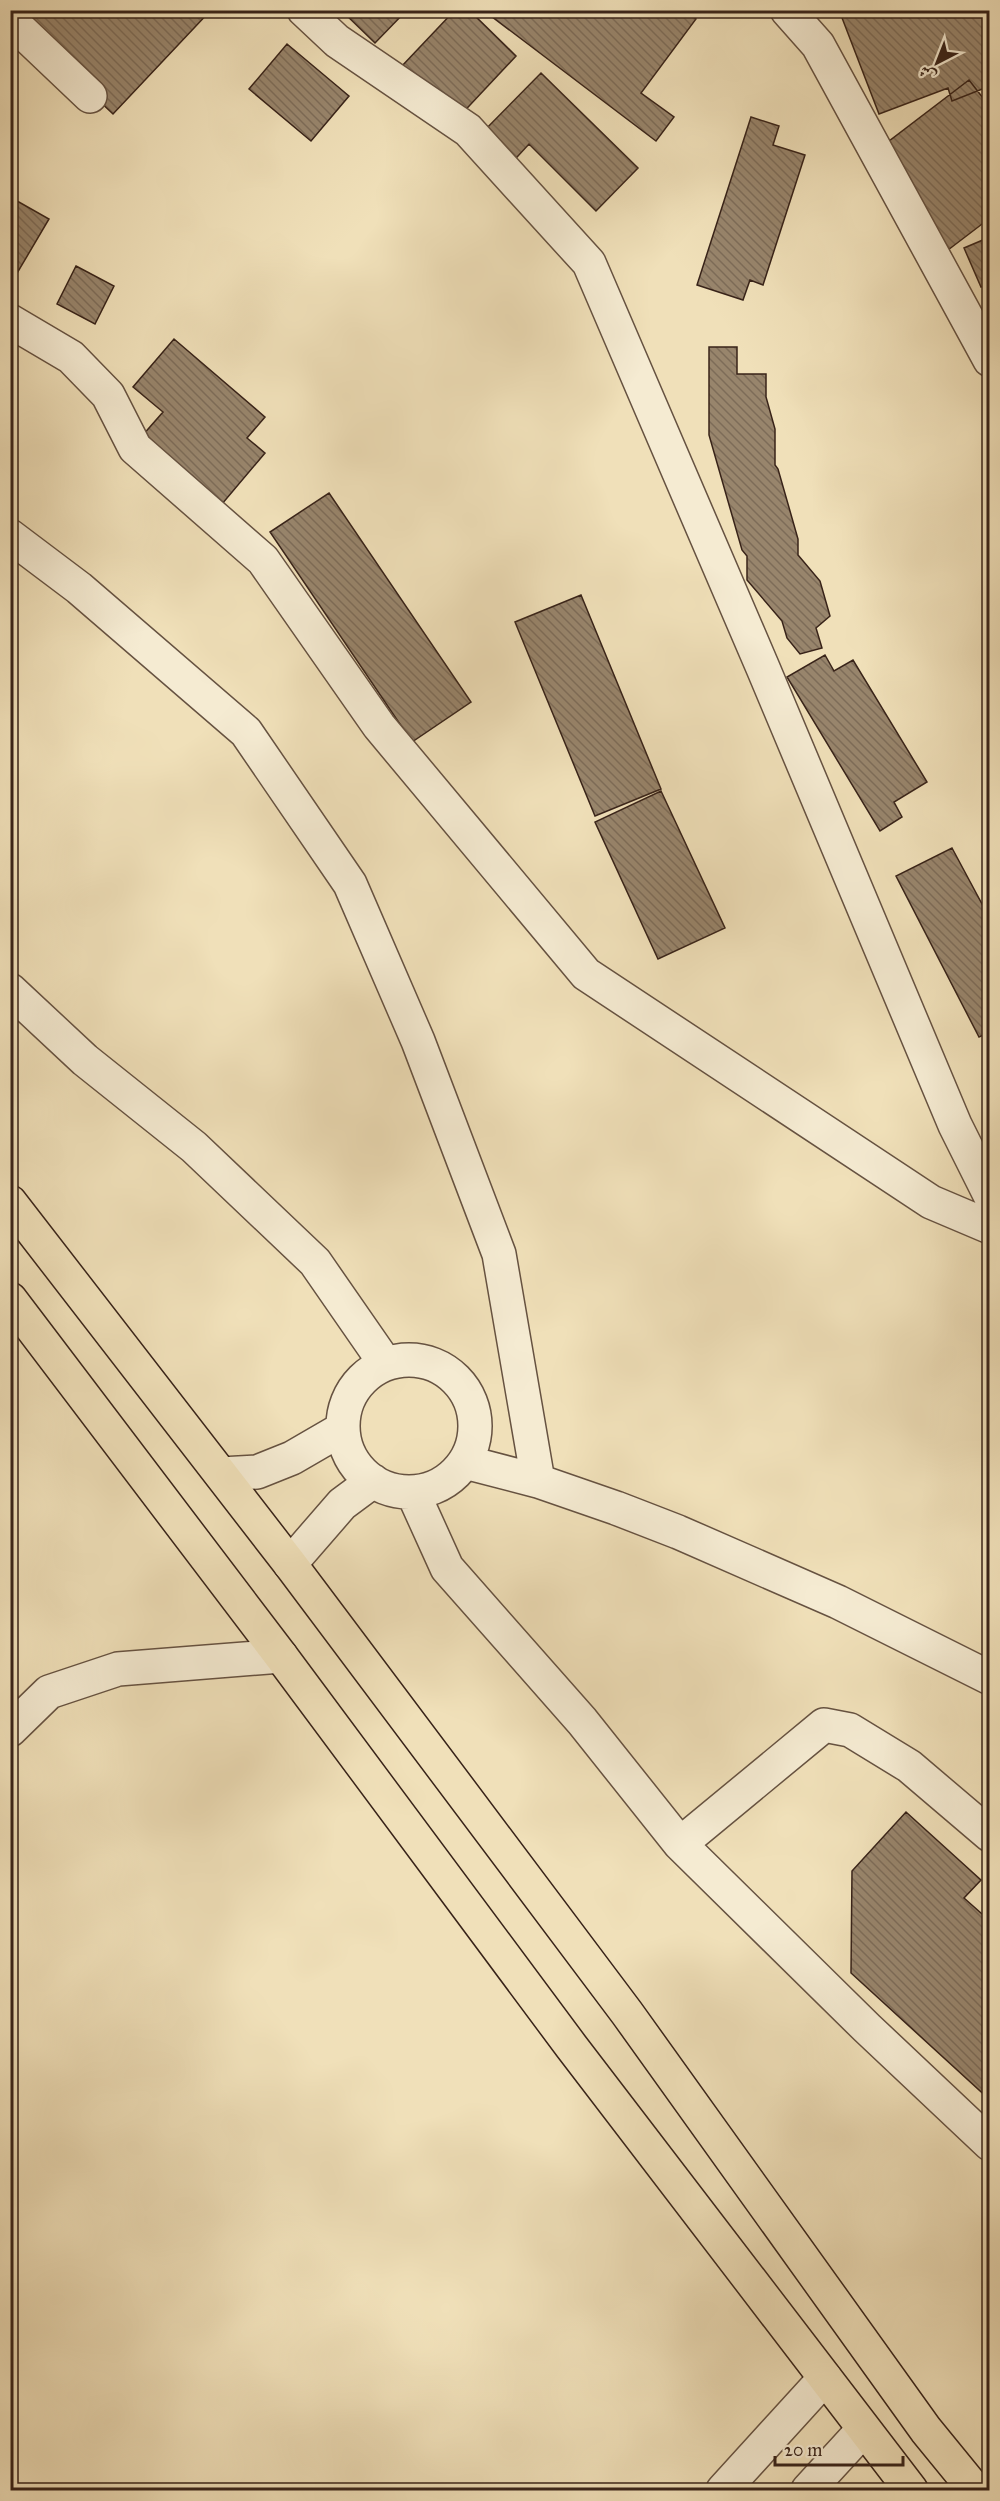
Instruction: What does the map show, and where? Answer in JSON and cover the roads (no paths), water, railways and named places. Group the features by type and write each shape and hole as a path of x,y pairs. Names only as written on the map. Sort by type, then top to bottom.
{"main road":[{"path":"10,1202 222,1474 627,2013 926,2430 975,2490"},
{"path":"10,1299 281,1656 571,2046 911,2490"}],"street":[{"path":"304,10 338,41 468,130 589,263 768,679 955,1125 990,1195"},
{"path":"787,10 818,45 990,360"},
{"path":"10,20 90,96"},
{"path":"10,321 71,357 108,395 135,448 263,560 379,726 586,974 931,1202 990,1227"},
{"path":"10,536 79,588 246,732 350,884 418,1041 499,1254 538,1482"},
{"path":"10,990 85,1060 194,1147 315,1262 385,1363"},
{"path":"405,1359 426,1361 445,1370 460,1384 471,1402 475,1422 473,1443 465,1462 452,1477 433,1488 412,1492 392,1490 373,1482 357,1467 347,1449 342,1429 344,1408 353,1389 367,1374 385,1363 405,1359"},
{"path":"222,1474 257,1472 292,1458 342,1429"},
{"path":"465,1462 538,1482 678,1532 838,1602 990,1678"},
{"path":"290,1564 342,1504 373,1482"},
{"path":"412,1492 447,1568 582,1722 680,1844 867,2028 990,2144"},
{"path":"10,1730 49,1692 118,1669 281,1656"},
{"path":"680,1844 824,1725 850,1731 909,1766 990,1835"},
{"path":"723,2490 825,2378"},
{"path":"808,2490 863,2430"}]}
